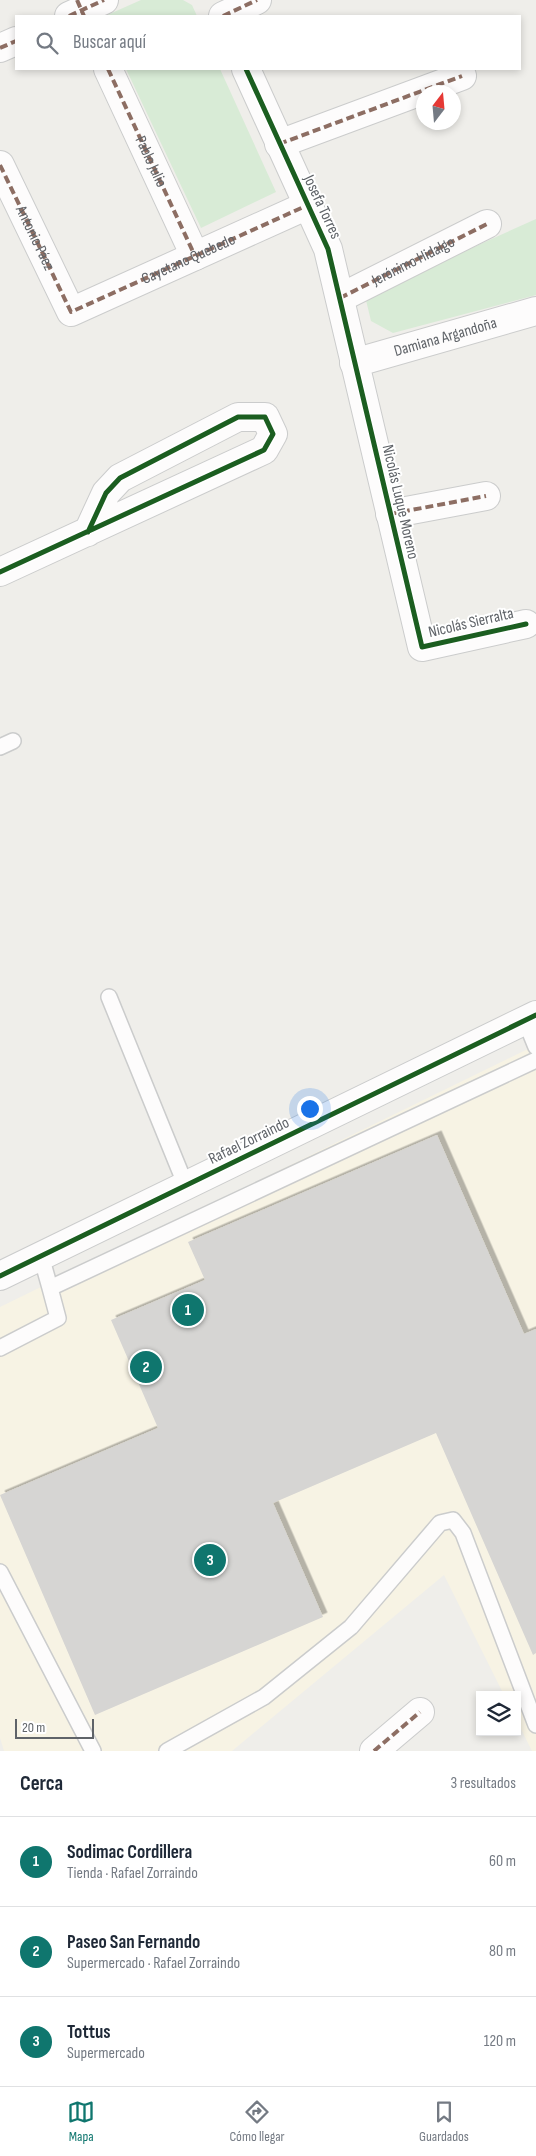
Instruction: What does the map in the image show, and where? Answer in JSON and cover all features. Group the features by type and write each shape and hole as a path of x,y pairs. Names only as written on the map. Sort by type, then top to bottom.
{"street":[{"path":"214,0 222,15"},
{"path":"225,15 257,0"},
{"path":"0,48 15,41"},
{"name":"Pablo Julio","path":"108,70 195,256"},
{"name":"Josefa Torres","path":"246,70 328,248 354,362"},
{"path":"279,144 462,76"},
{"name":"Antonio Páez","path":"0,165 71,312"},
{"name":"Cayetano Quebedo","path":"71,312 308,205"},
{"name":"Jerónimo Hidalgo","path":"340,298 488,224"},
{"name":"Damiana Argandoña","path":"354,362 536,311"},
{"name":"Nicolás Luque Moreno","path":"354,362 422,647"},
{"path":"0,572 88,532 264,450 273,434 265,416 238,417 120,478 106,493 88,532"},
{"path":"390,514 486,496"},
{"name":"Nicolás Sierralta","path":"422,647 526,624"},
{"name":"Rafael Zorraindo","path":"0,1276 530,1018"},
{"path":"374,1751 420,1712"}],"lane":[{"path":"109,996 186,1186"},
{"path":"530,1018 536,1047"},
{"path":"50,1288 536,1060"},
{"path":"0,1348 58,1318 41,1256"},
{"path":"167,1751 264,1697 350,1627 440,1523 453,1520 463,1533 536,1725"},
{"path":"0,1572 92,1751"}],"shaded area":[{"path":"536,1045 536,1751 532,1751 521,1729 521,1691 502,1691 444,1575 232,1751 4,1751 0,1738 0,1307"}],"green space":[{"path":"141,0 183,0 192,5 197,15 107,15"},
{"path":"126,70 220,70 276,192 201,228"},
{"path":"536,219 536,295 393,333 371,321 365,296"}],"building":[{"path":"437,1135 524,1334 536,1329 536,1653 533,1655 436,1433 273,1503 323,1617 95,1715 0,1495 158,1428 111,1320 205,1280 188,1242"}],"marked path":[{"path":"77,0 84,15"},
{"path":"71,15 104,0"},
{"path":"225,15 257,0"},
{"path":"0,48 15,41"},
{"path":"108,70 195,256"},
{"path":"279,144 462,76"},
{"path":"0,165 71,312 308,205"},
{"path":"340,298 487,224"},
{"path":"390,514 486,496"},
{"path":"374,1751 420,1712"}],"cycle path":[{"path":"246,70 328,249 422,647 526,624"},
{"path":"0,572 264,450 273,434 265,417 238,417 120,478 106,493 88,532"},
{"path":"0,1276 536,1015"}],"place":[{"name":"Sodimac Cordillera","path":"188,1310"},
{"name":"Paseo San Fernando","path":"146,1367"},
{"name":"Tottus","path":"210,1560"}]}
